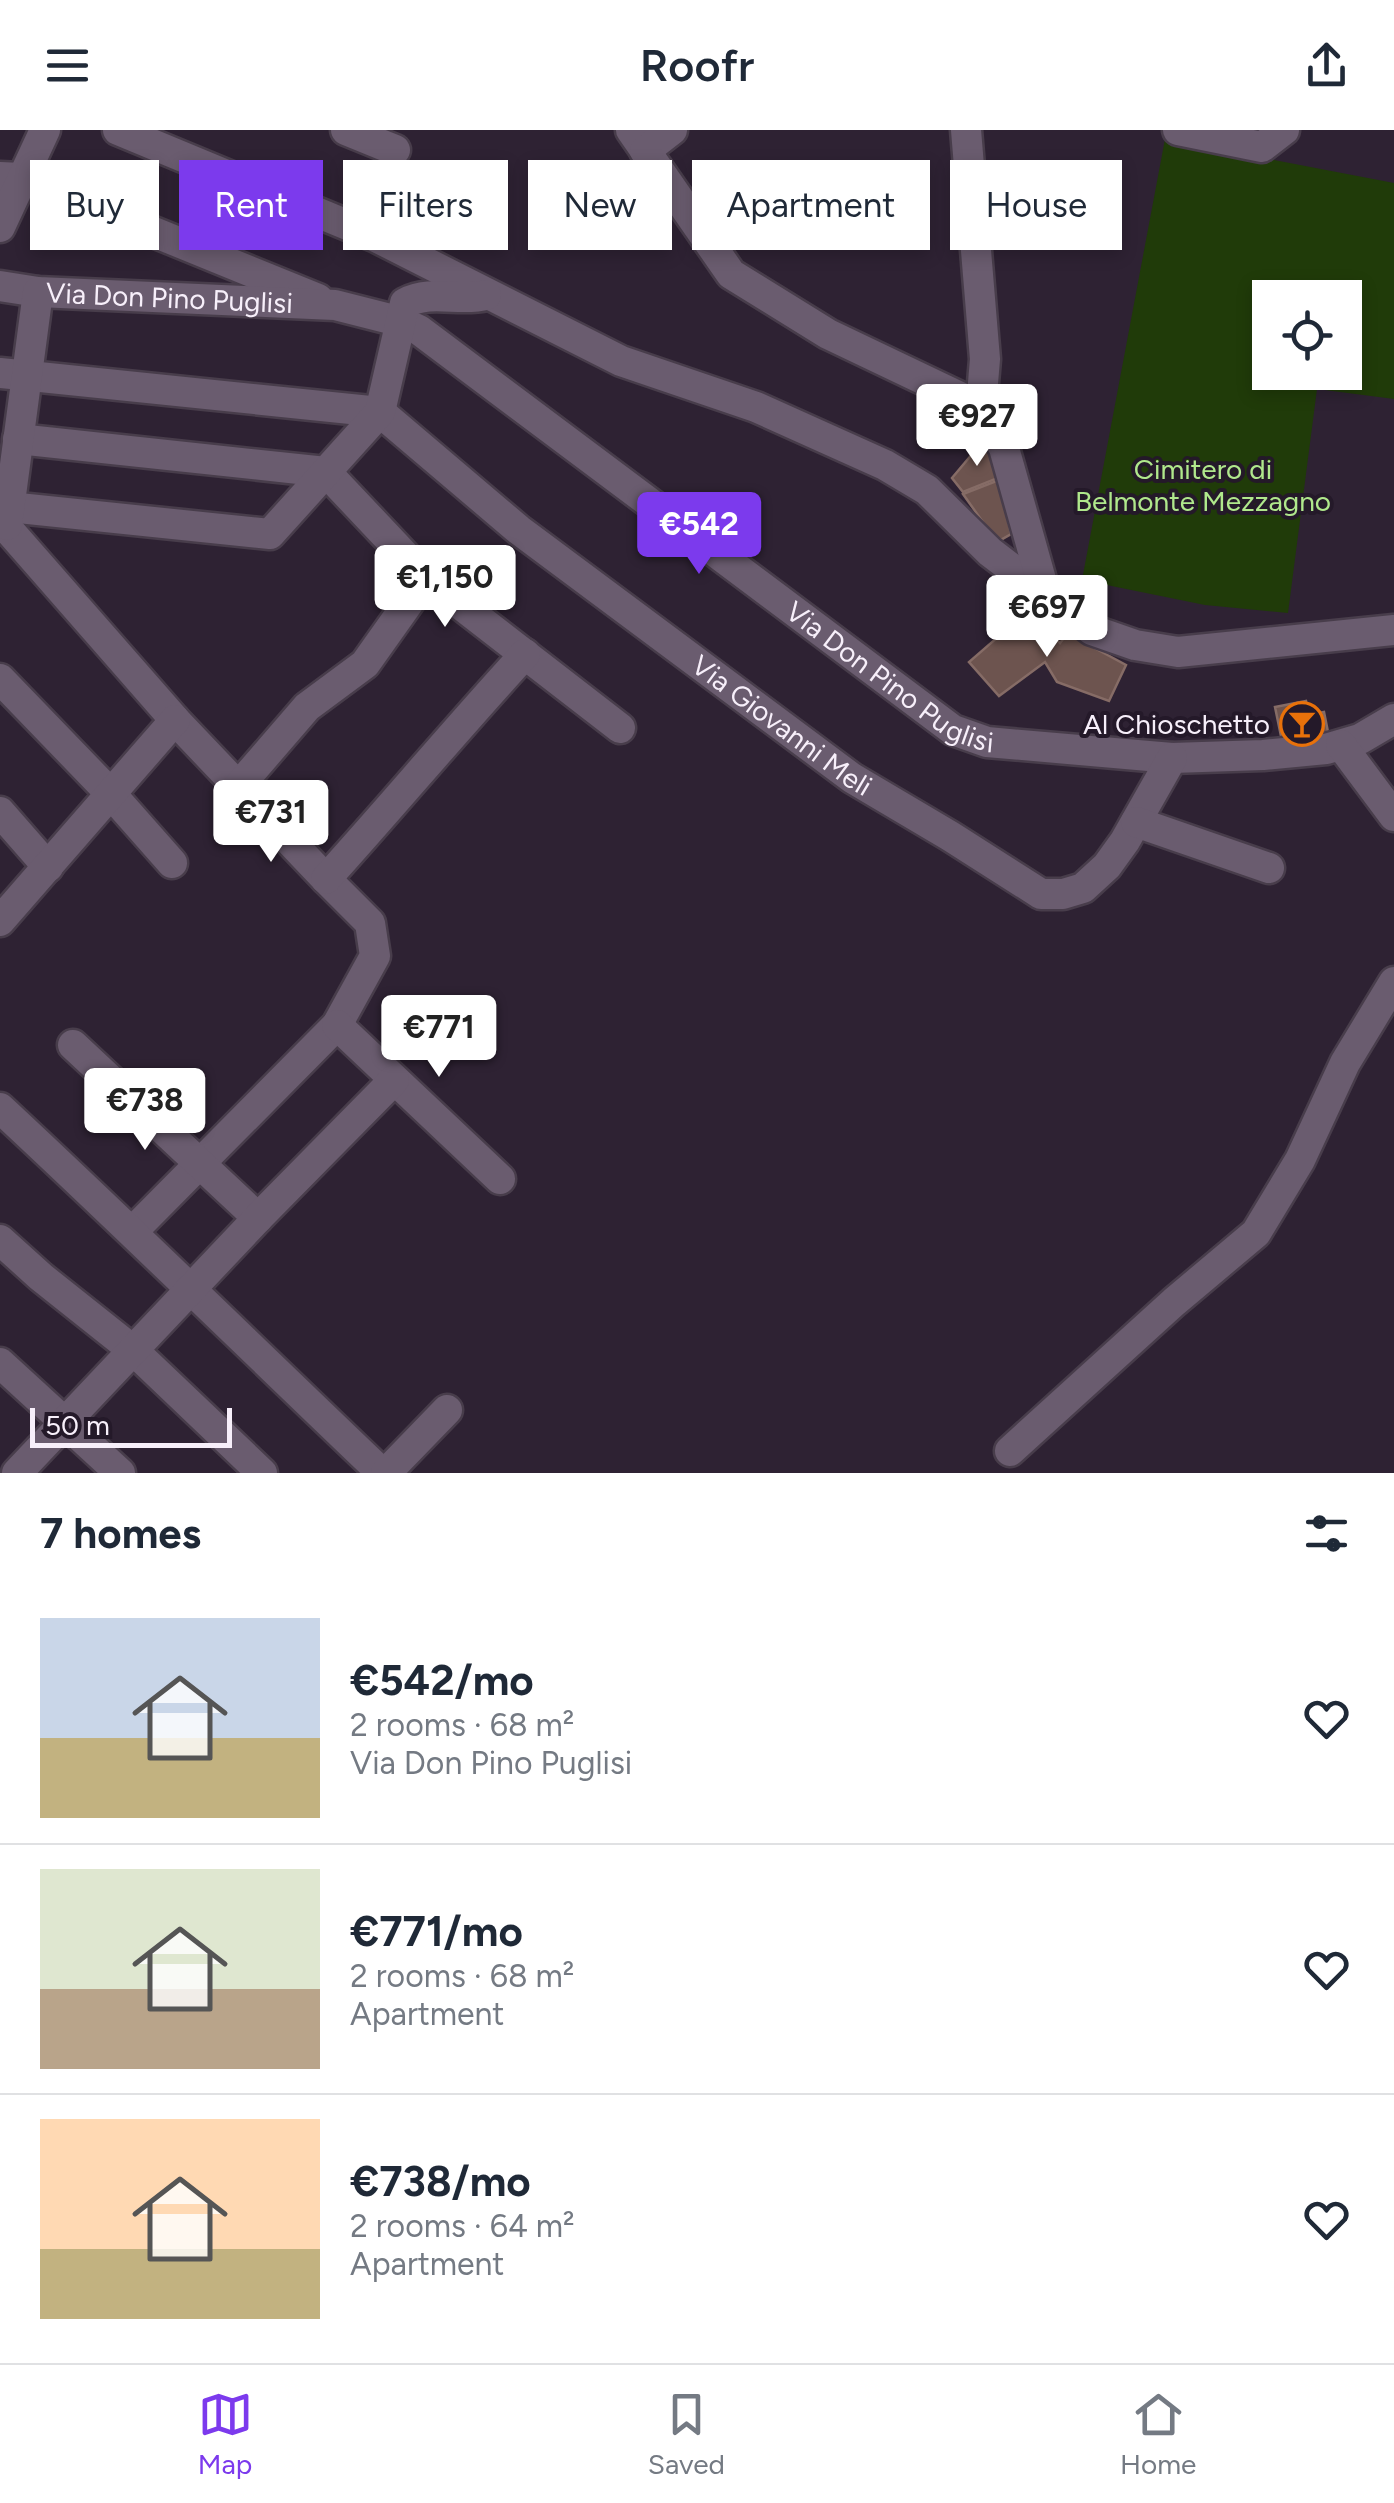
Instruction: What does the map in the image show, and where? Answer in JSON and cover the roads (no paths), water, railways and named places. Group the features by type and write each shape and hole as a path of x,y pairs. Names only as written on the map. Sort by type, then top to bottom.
{"street":[{"path":"0,226 10,178 45,130"},
{"path":"118,130 374,236 621,361 756,407 885,464 927,490 990,552 1092,630 1135,645 1178,652 1394,630"},
{"path":"346,130 395,150"},
{"path":"672,130 638,140 731,274 828,334 982,407"},
{"path":"966,130 984,360 982,407 1004,448 1045,594"},
{"path":"1178,130 1262,148 1284,130"},
{"path":"10,178 335,305"},
{"name":"Via Don Pino Puglisi","path":"0,286 38,292 335,305 402,322 419,330 953,730 987,742 1172,758 1263,755 1341,745 1394,719"},
{"path":"38,292 13,374 18,438 5,513 175,720 370,922 375,956 337,1024 132,1231"},
{"path":"5,513 270,534 380,412 405,303 418,296 476,298 489,294"},
{"path":"13,374 380,412"},
{"name":"Via Giovanni Meli","path":"380,412 520,530 837,768 1041,894 1063,894 1083,888 1107,866 1126,841 1172,758"},
{"path":"18,438 326,472 426,578 620,728"},
{"path":"238,788 306,706 365,664 426,578"},
{"path":"326,879 525,654"},
{"path":"0,679 172,863"},
{"path":"0,921 175,720"},
{"path":"1341,745 1394,816"},
{"path":"0,812 48,867"},
{"path":"1136,822 1269,868"},
{"path":"1010,1451 1174,1302 1256,1234 1300,1160 1345,1064 1394,982"},
{"path":"337,1024 500,1179"},
{"path":"73,1045 258,1218"},
{"path":"18,1473 394,1080"},
{"path":"0,1108 383,1473 447,1410"},
{"path":"0,1240 134,1351 262,1473"},
{"path":"0,1363 120,1473"}],"place":[{"name":"Al Chioschetto","path":"1302,724"}],"park label":[{"name":"Cimitero di Belmonte Mezzagno","path":"1203,485"}]}
